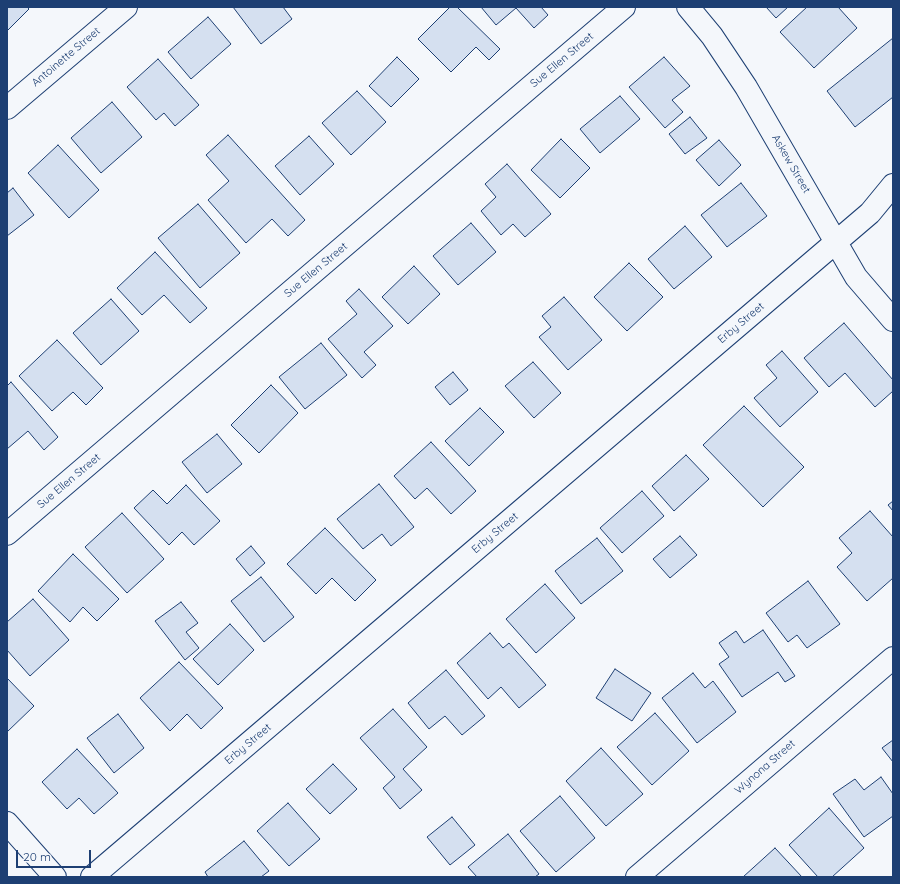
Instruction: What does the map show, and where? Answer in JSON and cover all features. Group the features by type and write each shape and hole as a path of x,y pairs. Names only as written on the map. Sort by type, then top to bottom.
{"street":[{"name":"Antoinette Street","path":"7,108 126,7"},
{"name":"Sue Ellen Street","path":"7,534 624,7"},
{"name":"Askew Street","path":"688,7 712,36 746,87 856,277 893,320"},
{"name":"Erby Street","path":"92,877 870,213 893,185"},
{"name":"Wynona Street","path":"637,877 893,658"},
{"path":"7,823 55,877"}],"building":[{"path":"7,7 27,7 29,9 7,31"},
{"path":"233,7 283,7 292,19 261,44"},
{"path":"450,7 457,7 500,49 489,60 476,47 451,72 418,39"},
{"path":"481,7 541,7 548,15 534,28 516,8 496,25"},
{"path":"766,7 788,7 776,18"},
{"path":"807,7 838,7 857,28 814,68 780,32"},
{"path":"208,17 231,44 191,79 168,52"},
{"path":"893,38 893,97 855,127 827,91"},
{"path":"397,57 419,79 391,107 369,86"},
{"path":"664,57 690,86 672,100 683,112 665,128 629,87"},
{"path":"158,59 199,105 175,126 164,113 156,120 127,87"},
{"path":"357,91 386,122 351,155 322,123"},
{"path":"620,96 640,119 600,153 580,129"},
{"path":"112,102 142,137 101,173 71,138"},
{"path":"690,117 707,138 685,154 669,134"},
{"path":"228,135 305,220 288,236 272,219 246,243 208,200 229,181 206,155"},
{"path":"309,136 334,164 300,195 275,166"},
{"path":"561,139 590,168 560,198 531,170"},
{"path":"719,140 741,165 719,186 696,160"},
{"path":"58,145 99,190 69,218 28,173"},
{"path":"507,164 551,214 525,237 513,224 501,235 481,211 496,197 485,184"},
{"path":"741,183 767,216 727,247 701,215"},
{"path":"13,188 34,215 7,236 7,193"},
{"path":"198,204 240,253 200,288 158,238"},
{"path":"471,223 496,252 458,285 433,256"},
{"path":"685,226 712,257 674,289 648,259"},
{"path":"155,252 207,308 190,323 164,295 142,315 117,288"},
{"path":"629,263 663,297 627,331 594,297"},
{"path":"414,266 440,294 408,324 382,297"},
{"path":"359,289 393,326 364,352 376,365 362,378 328,339 357,314 346,301"},
{"path":"564,297 602,340 568,370 539,337 551,327 542,316"},
{"path":"111,299 139,331 101,365 73,333"},
{"path":"844,323 893,380 893,391 875,407 845,373 829,387 804,358"},
{"path":"57,340 103,388 86,405 73,392 52,411 19,376"},
{"path":"321,343 347,375 305,409 279,377"},
{"path":"782,351 818,392 780,427 754,398 777,378 766,365"},
{"path":"533,362 561,393 534,418 505,386"},
{"path":"453,372 468,390 450,405 435,387"},
{"path":"11,382 58,437 44,450 28,431 7,449 7,386"},
{"path":"271,385 298,413 259,453 231,425"},
{"path":"744,406 804,467 763,507 703,445"},
{"path":"480,408 504,432 469,466 445,441"},
{"path":"217,434 242,464 207,493 182,462"},
{"path":"431,442 476,491 451,514 427,488 415,499 394,476"},
{"path":"686,455 709,479 674,511 652,486"},
{"path":"379,484 414,527 391,546 382,534 363,549 337,519"},
{"path":"186,485 220,521 194,545 182,532 169,545 134,508 153,490 167,504"},
{"path":"642,491 664,516 622,553 600,528"},
{"path":"893,501 893,511 888,505"},
{"path":"870,511 893,537 893,578 867,601 837,567 852,553 839,538"},
{"path":"122,513 164,559 127,593 85,547"},
{"path":"325,528 376,580 355,601 332,578 316,594 287,564"},
{"path":"680,536 697,555 670,578 653,559"},
{"path":"597,538 623,571 581,604 555,571"},
{"path":"251,546 265,563 250,576 236,559"},
{"path":"73,554 119,599 97,621 83,607 70,622 38,591"},
{"path":"261,577 294,617 264,642 231,601"},
{"path":"808,581 840,624 807,648 797,635 788,642 766,613"},
{"path":"545,584 575,618 536,653 506,619"},
{"path":"33,599 69,640 30,676 7,650 7,622"},
{"path":"181,602 198,623 186,632 199,648 185,660 155,621"},
{"path":"230,624 254,650 218,685 193,659"},
{"path":"763,630 795,676 785,682 778,672 742,697 719,664 729,657 719,643 736,631 744,643"},
{"path":"490,633 503,648 509,643 546,685 519,708 501,687 488,699 457,663"},
{"path":"179,662 223,708 201,729 187,714 170,731 140,698"},
{"path":"615,669 651,693 632,721 596,698"},
{"path":"446,670 485,716 462,735 445,716 429,729 408,703"},
{"path":"693,673 705,688 713,681 736,712 697,743 662,698"},
{"path":"7,678 34,706 7,732"},
{"path":"393,709 427,747 403,769 422,790 400,809 383,788 395,777 360,738"},
{"path":"655,713 689,751 652,785 617,747"},
{"path":"118,714 144,748 114,773 87,738"},
{"path":"893,740 893,762 882,748"},
{"path":"601,748 643,794 606,826 566,781"},
{"path":"77,749 118,793 94,814 79,798 67,809 42,782"},
{"path":"333,764 357,789 330,814 306,789"},
{"path":"881,777 893,794 893,816 864,837 833,794 855,779 864,790"},
{"path":"560,796 595,838 556,872 520,831"},
{"path":"288,803 320,839 289,866 257,831"},
{"path":"829,808 864,848 832,877 818,877 789,845"},
{"path":"452,817 475,845 450,865 427,837"},
{"path":"508,834 539,874 535,877 477,877 468,867"},
{"path":"244,841 269,871 261,877 208,877 205,872"},
{"path":"775,848 802,877 743,877"}]}
